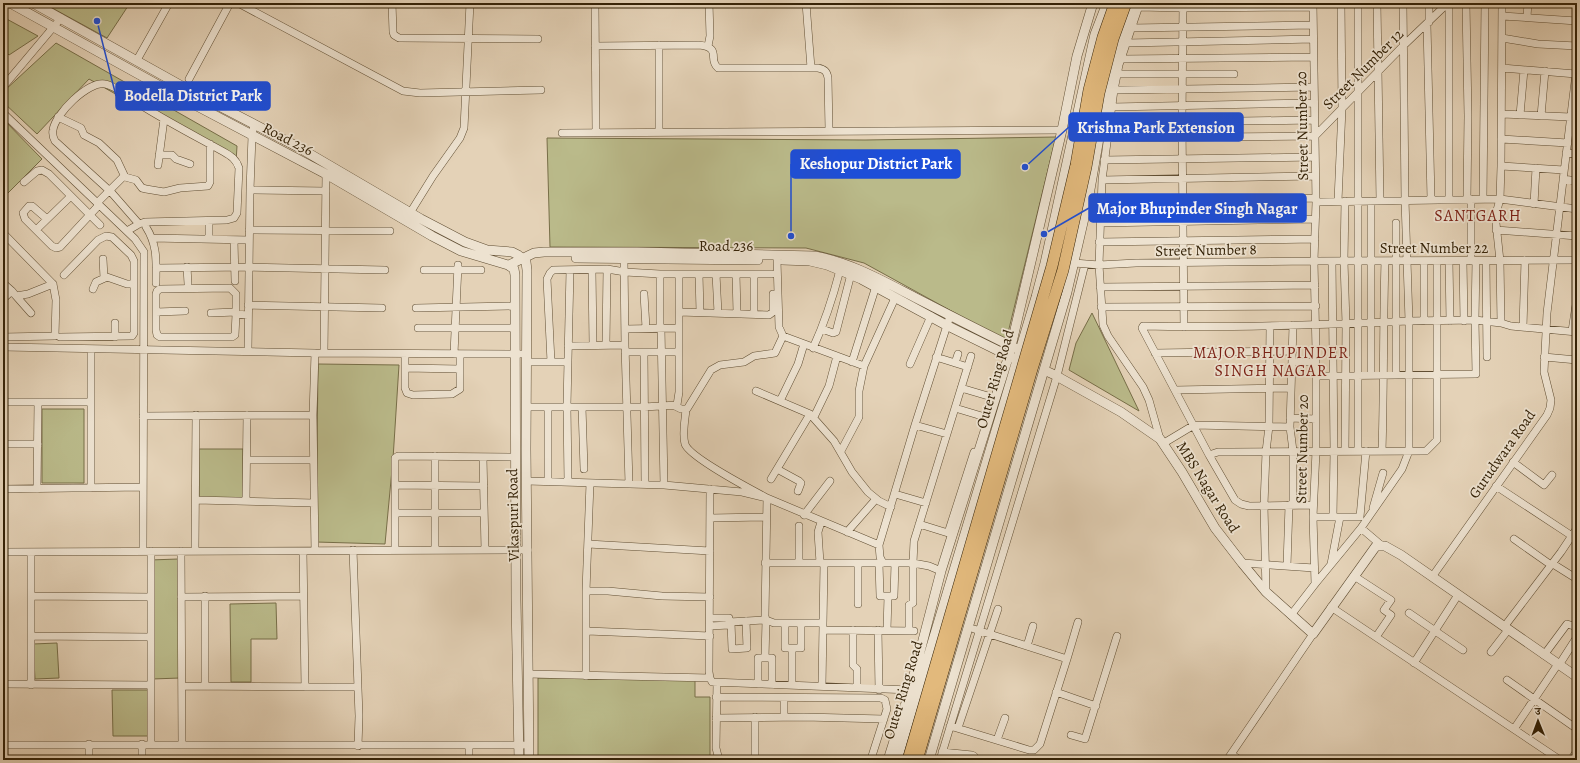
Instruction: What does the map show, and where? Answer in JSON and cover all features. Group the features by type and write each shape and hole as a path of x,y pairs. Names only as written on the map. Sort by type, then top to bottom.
{"main road":[{"name":"Outer Ring Road","path":"908,760 1052,266 1076,165 1089,90 1102,37 1115,3"},
{"path":"917,760 1063,270 1086,167 1099,93 1113,39 1126,3"}],"street":[{"name":"Road 236","path":"10,3 252,136 326,174 432,236 461,251 512,270 525,263 550,258 810,261 879,283 895,298 946,325 1014,353"},
{"path":"33,3 198,95 298,147 465,242 487,250 512,252 525,263 534,253 544,252 796,254 815,256 841,262 879,283 950,316 1014,353"},
{"path":"137,60 169,3"},
{"path":"188,79 230,3"},
{"path":"238,3 252,6 403,91 420,93 541,90"},
{"path":"392,3 393,32 394,35 399,38 538,39"},
{"path":"410,212 460,138 464,128 466,118 470,3"},
{"path":"595,3 596,132"},
{"path":"708,46 710,36 709,3"},
{"path":"806,3 811,68"},
{"path":"808,760 887,760 910,690 941,571 1014,353 1077,56 1093,3"},
{"name":"Outer Ring Road","path":"897,760 992,444 1014,353 1032,310 1045,263 1095,34 1107,3"},
{"path":"1341,3 1342,201 1346,324 1345,451"},
{"path":"1313,517 1360,517 1362,451 1359,376 1359,261 1357,201 1358,3"},
{"path":"1377,3 1380,201"},
{"path":"1291,615 1314,584 1361,528 1402,469 1409,451 1409,321 1405,200 1404,3"},
{"path":"1429,3 1428,23 1431,199"},
{"path":"1449,3 1450,199"},
{"name":"Street Number 12","path":"1315,136 1404,45 1449,3"},
{"path":"1316,376 1476,374 1473,261 1469,199 1466,3"},
{"path":"1483,199 1485,3"},
{"path":"1501,323 1500,261 1496,230 1497,210 1500,199 1501,166 1502,3"},
{"path":"1527,18 1528,3"},
{"path":"1137,4 1183,6 1313,5"},
{"path":"1137,4 1117,74 1104,160 1100,201 1099,242 1100,288 1103,325 1108,336 1143,388 1149,400 1162,441 1194,425 1290,427"},
{"path":"929,760 1059,319 1074,263 1092,178 1110,75 1137,4"},
{"name":"Street Number 20","path":"1313,5 1316,200 1314,261 1316,306 1316,451 1313,505 1314,584"},
{"path":"1183,6 1182,137 1184,179 1184,327"},
{"path":"1502,16 1577,21"},
{"path":"3,87 61,18"},
{"path":"1131,28 1313,25"},
{"path":"1502,38 1538,44 1577,46"},
{"path":"1126,42 1313,39"},
{"path":"595,46 698,44 708,46 714,52 715,66 718,68 823,69 828,74 829,130"},
{"path":"659,45 659,132"},
{"path":"1121,59 1314,57"},
{"name":"Gurudwara Road","path":"1432,577 1547,415 1550,408 1551,400 1544,372 1546,329 1566,153 1574,127 1571,117 1577,65"},
{"path":"1502,68 1576,74"},
{"path":"1520,115 1524,70"},
{"path":"1541,116 1545,72"},
{"path":"1117,74 1234,74"},
{"path":"127,231 139,224 152,221 227,220 234,218 237,213 239,168 233,158 164,119 107,84 101,83 94,85 82,92 58,117 52,136 55,141 108,190 139,224"},
{"path":"1114,90 1314,87"},
{"path":"1112,107 1314,104"},
{"path":"3,114 127,231 139,243 144,252 142,416 143,551"},
{"path":"1502,114 1571,117"},
{"path":"58,117 77,126 80,128 84,136 99,143 117,160 124,176 136,180 142,188 164,192 180,188 208,186 210,182 210,144"},
{"path":"158,165 164,119"},
{"path":"1110,123 1314,120"},
{"path":"248,351 250,190 252,136 254,124"},
{"path":"562,133 829,130 1062,130"},
{"path":"1107,138 1315,136"},
{"path":"1501,139 1568,143"},
{"path":"1566,153 1577,154"},
{"path":"159,155 172,155 176,159 190,164"},
{"path":"1104,160 1315,157"},
{"path":"237,163 251,163"},
{"path":"1501,166 1564,170"},
{"path":"1534,204 1536,168"},
{"path":"24,182 36,171 42,170 49,174 100,225"},
{"path":"324,353 326,174"},
{"path":"48,219 32,206 29,206 23,213 23,216 52,246 56,248 60,247 90,214 108,190 124,176"},
{"path":"1092,178 1102,180 1315,176"},
{"path":"1563,179 1577,180"},
{"path":"250,190 326,191"},
{"path":"36,230 71,196"},
{"path":"1100,201 1183,199 1342,201 1500,199 1577,209"},
{"path":"1371,201 1371,375"},
{"path":"1100,223 1315,219"},
{"path":"1396,223 1396,375"},
{"path":"209,225 209,239"},
{"path":"146,227 155,247 156,283"},
{"path":"249,230 390,231"},
{"path":"1496,230 1577,236"},
{"path":"3,233 53,284 61,337 68,349"},
{"path":"3,337 134,336 134,262 131,255 112,237 106,236 98,240 64,275"},
{"path":"152,238 249,240"},
{"path":"234,240 235,281"},
{"path":"1099,242 1315,240"},
{"path":"103,259 104,278"},
{"path":"624,259 629,484"},
{"path":"679,312 769,315 773,312 774,301 772,274 775,260"},
{"path":"775,260 779,327 783,336 864,366"},
{"path":"1523,327 1525,260"},
{"name":"Street Number 22","path":"1314,261 1408,262 1577,260"},
{"name":"Street Number 8","path":"1074,263 1099,265 1314,261"},
{"path":"1332,261 1334,451 1333,517"},
{"path":"1382,451 1385,261"},
{"path":"1424,261 1424,321"},
{"path":"1209,455 1225,452 1426,451 1437,440 1437,261"},
{"path":"1449,261 1450,321"},
{"path":"1463,261 1464,321"},
{"path":"1486,261 1487,357"},
{"name":"Vikaspuri Road","path":"525,263 529,760"},
{"path":"940,760 1058,378 1085,264"},
{"path":"156,268 248,267 385,270"},
{"path":"424,270 457,267 481,270"},
{"path":"405,354 405,388 407,393 413,395 452,394 460,389 460,369 455,328 457,267"},
{"path":"187,268 188,284"},
{"path":"551,362 548,279 553,270 607,269 625,272 660,274 772,274"},
{"path":"606,344 607,269"},
{"name":"Vikaspuri Road","path":"512,270 515,306 519,760"},
{"path":"568,482 566,406 570,270"},
{"path":"592,270 593,345"},
{"path":"813,348 822,329 840,270"},
{"path":"660,274 664,485"},
{"path":"675,406 679,403 679,274"},
{"path":"699,274 700,312"},
{"path":"716,274 718,313"},
{"path":"736,274 737,313"},
{"path":"754,274 754,314"},
{"path":"822,329 833,333 836,332 851,274"},
{"path":"93,289 96,282 107,277 127,284 144,282"},
{"path":"3,283 14,293 31,313"},
{"path":"852,362 879,283"},
{"path":"3,299 14,293 28,294 53,284"},
{"path":"1100,288 1315,285"},
{"path":"230,288 236,294 236,313 235,335 232,337 160,337 157,334 156,294 160,289 230,288"},
{"path":"644,294 646,328"},
{"path":"841,451 859,417 859,391 864,366 895,298"},
{"path":"1313,505 1241,504 1235,500 1209,455 1142,330 1142,326 1270,326 1474,320 1501,323 1511,326 1574,332 1577,298"},
{"path":"248,306 382,308"},
{"path":"416,308 515,306"},
{"path":"1101,306 1316,306"},
{"path":"1032,310 1059,319"},
{"path":"156,312 184,311"},
{"path":"211,313 236,313 248,315"},
{"path":"910,364 929,315"},
{"path":"894,563 894,596 880,596 881,563 879,545 936,357 950,316"},
{"path":"115,323 116,337"},
{"path":"1287,566 1292,505 1293,451 1290,418 1294,325"},
{"path":"1266,592 1264,505 1266,452 1269,426 1270,326"},
{"path":"418,328 515,328"},
{"path":"625,329 678,328"},
{"path":"783,336 775,353 772,355 754,356 744,362 720,365 711,370 693,402 686,410 685,443 688,449 704,462 767,498 804,515 879,545"},
{"path":"55,349 61,337"},
{"path":"568,346 606,344 644,352 679,352"},
{"path":"780,401 798,364 804,344"},
{"path":"3,347 91,350 515,354 526,358 551,362 568,362"},
{"path":"91,350 91,488"},
{"path":"1155,353 1293,351"},
{"path":"644,352 645,484"},
{"path":"315,353 313,415 315,551"},
{"path":"954,363 958,354"},
{"path":"770,479 812,415 828,386 837,356"},
{"path":"710,622 729,625 730,622 766,620 769,622 800,623 853,630 911,630 909,605 913,603 912,563 914,540 971,356"},
{"path":"936,357 968,366"},
{"path":"1544,357 1577,360"},
{"path":"1292,362 1316,362"},
{"path":"405,368 460,369"},
{"name":"MBS Nagar Road","path":"1043,373 1058,378 1121,412 1162,441 1215,528 1242,563 1266,592 1313,634"},
{"path":"961,388 988,396"},
{"path":"1175,390 1291,388"},
{"path":"756,391 812,415 841,451 852,472 876,499 891,507"},
{"path":"3,402 91,402"},
{"path":"37,489 38,402"},
{"path":"526,407 675,406 686,410"},
{"path":"548,407 548,482"},
{"path":"582,407 584,469"},
{"path":"919,524 948,533 985,417 955,408"},
{"path":"195,551 196,415"},
{"path":"246,501 247,415"},
{"path":"142,416 313,415"},
{"path":"1290,418 1316,419"},
{"path":"915,425 947,434"},
{"path":"3,444 38,444"},
{"path":"992,444 1019,453"},
{"path":"395,550 395,464 398,456 516,457"},
{"path":"435,456 435,550"},
{"path":"483,457 485,550"},
{"path":"247,460 313,460"},
{"path":"1513,462 1544,485 1552,475"},
{"path":"777,469 801,483 798,491"},
{"path":"1371,514 1383,473"},
{"path":"527,481 664,485 742,492 767,498"},
{"path":"804,515 830,481"},
{"path":"586,676 586,591 590,483"},
{"path":"395,486 484,486"},
{"path":"1496,486 1572,536"},
{"path":"3,489 142,487"},
{"path":"710,489 710,678 712,682 822,686 879,690 910,690"},
{"path":"895,494 926,502"},
{"path":"766,658 765,563 767,498"},
{"path":"847,532 876,499"},
{"path":"196,500 314,503"},
{"path":"395,513 484,513"},
{"path":"710,518 766,517"},
{"path":"1330,565 1340,517"},
{"path":"821,522 818,532 822,563 822,686"},
{"path":"799,526 799,563"},
{"path":"1361,528 1381,545 1392,549 1577,677"},
{"path":"1491,652 1577,528"},
{"path":"1514,539 1577,579"},
{"path":"588,544 710,551"},
{"path":"1240,760 1229,757 1331,607 1376,546 1381,545"},
{"path":"353,550 358,687 358,746"},
{"path":"3,552 528,550"},
{"path":"151,551 151,744"},
{"path":"181,551 182,745"},
{"path":"303,551 305,687"},
{"path":"31,552 31,685"},
{"path":"765,563 912,563 929,566 941,571"},
{"path":"858,563 858,604"},
{"path":"1242,563 1314,568"},
{"path":"1354,576 1390,600 1384,610 1391,615 1376,637"},
{"path":"586,591 608,591 662,596 710,597"},
{"path":"1414,663 1458,595"},
{"path":"31,596 151,597"},
{"path":"181,596 303,596"},
{"path":"205,596 205,686"},
{"path":"887,630 888,596"},
{"path":"1331,607 1560,760"},
{"path":"958,728 998,609"},
{"path":"1409,612 1463,650"},
{"path":"730,622 732,649 747,648 746,621"},
{"path":"950,726 1029,750 1038,748 1078,622"},
{"path":"785,623 785,648 792,649 801,648 800,623"},
{"path":"1544,654 1567,624 1577,627"},
{"path":"1027,646 1033,626"},
{"path":"968,627 1067,659"},
{"path":"853,630 853,664 857,669 857,688"},
{"path":"878,630 879,690"},
{"path":"586,631 710,636"},
{"path":"31,636 151,637"},
{"path":"1071,735 1085,739 1117,636"},
{"path":"1514,729 1577,637"},
{"path":"792,649 792,685"},
{"path":"758,684 758,658 772,658 772,685"},
{"path":"528,674 710,678"},
{"path":"1507,680 1577,729"},
{"path":"717,683 716,748 720,760"},
{"path":"3,684 151,685"},
{"path":"182,686 358,687"},
{"path":"1056,692 1096,706"},
{"path":"716,697 881,698 885,700 887,704 871,759"},
{"path":"784,698 784,717"},
{"path":"755,717 755,760"},
{"path":"716,718 884,718"},
{"path":"997,740 1005,718"},
{"path":"89,744 89,760"},
{"path":"142,744 142,760"},
{"path":"3,745 529,745"},
{"path":"469,745 469,760"},
{"path":"1571,760 1577,751"},
{"path":"942,752 972,755 974,756 974,760"}],"green space":[{"path":"43,3 130,3 107,38"},
{"path":"3,17 38,36 9,55 3,49"},
{"path":"56,43 237,146 236,162 89,79 37,134 3,102 3,92"},
{"path":"3,119 42,159 3,198"},
{"path":"1056,137 1006,341 864,263 806,248 550,247 547,138 865,140"},
{"path":"1092,313 1139,411 1069,370 1076,343"},
{"path":"318,364 399,365 393,459 385,544 316,542"},
{"path":"42,409 84,409 84,483 42,483"},
{"path":"199,449 243,449 243,500 199,500"},
{"path":"178,559 180,678 152,679 150,560"},
{"path":"276,603 277,639 251,639 251,682 231,682 230,604"},
{"path":"57,643 59,678 35,679 33,644"},
{"path":"695,677 695,697 710,697 710,760 538,760 538,678"},
{"path":"112,690 148,690 148,736 113,736"},
{"path":"153,757 363,757 362,760 153,760"}],"place":[{"name":"Bodella District Park","path":"97,21"},
{"name":"Krishna Park Extension","path":"1025,167"},
{"name":"Major Bhupinder Singh Nagar","path":"1044,234"},
{"name":"Keshopur District Park","path":"791,236"}],"district":[{"name":"SANTGARH","path":"1478,215"},
{"name":"MAJOR BHUPINDER SINGH NAGAR","path":"1271,361"}]}
